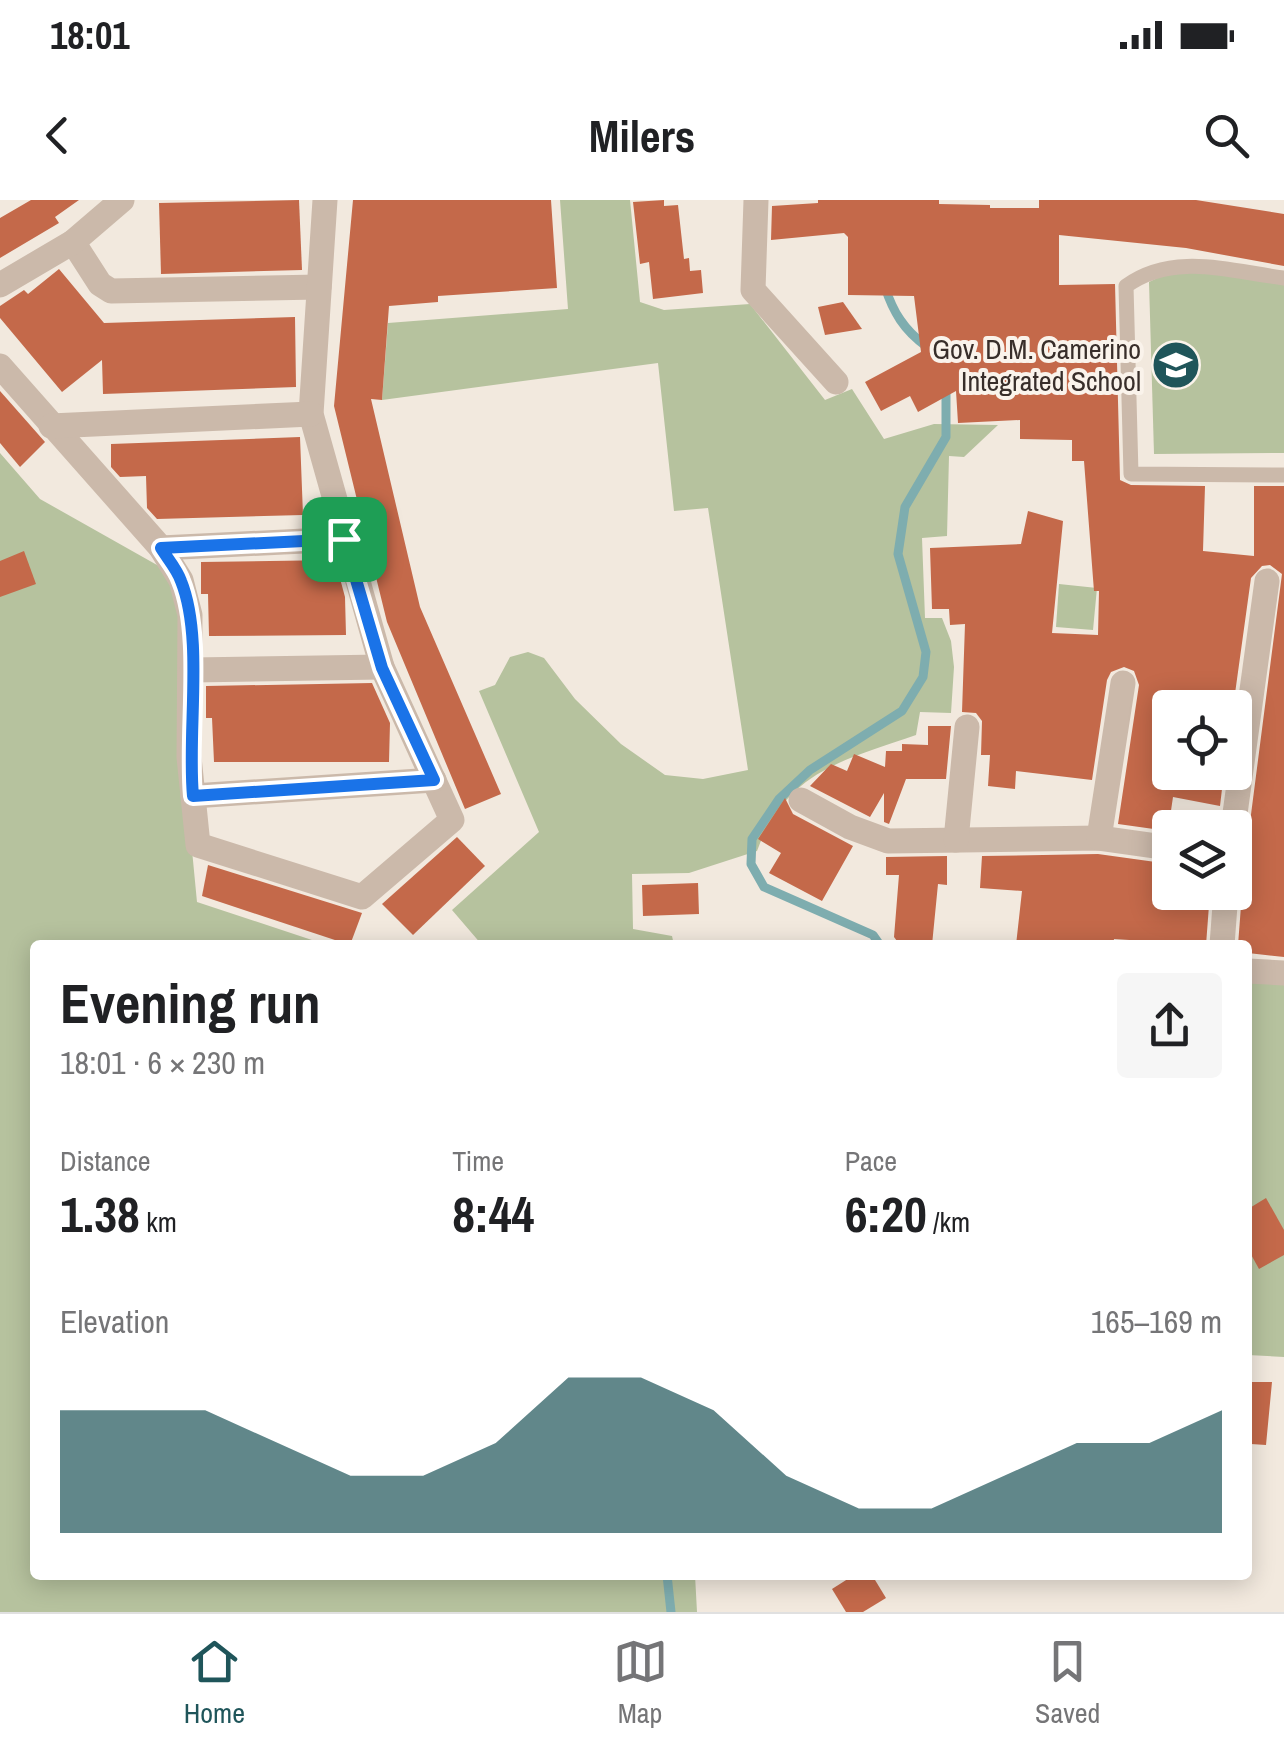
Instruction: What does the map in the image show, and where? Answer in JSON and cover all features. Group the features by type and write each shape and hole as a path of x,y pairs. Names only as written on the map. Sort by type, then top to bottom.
{"street":[{"path":"0,285 73,242 122,200"},
{"path":"0,366 161,548 181,580 190,615 189,757 198,845 362,897 452,820 382,668 311,414 325,200"},
{"path":"756,200 753,290 836,382"},
{"path":"73,242 100,284 111,292 319,287"},
{"path":"51,426 311,414"},
{"path":"161,548 344,539"},
{"path":"1235,810 1267,581"},
{"path":"192,670 382,668"},
{"path":"1099,838 1123,684"},
{"path":"956,840 966,727"},
{"path":"193,796 434,780"},
{"path":"801,800 850,827 888,841 1099,838 1152,845"},
{"path":"1222,940 1225,910"},
{"path":"1252,972 1284,973"}],"lane":[{"path":"1284,278 1175,264 1148,270 1126,286 1131,474 1284,475"}],"green space":[{"path":"560,200 630,200 640,302 664,310 750,304 825,400 852,389 884,439 934,424 998,425 964,457 949,456 947,536 922,538 925,618 942,618 951,641 951,713 920,712 916,735 841,762 801,786 769,824 757,851 689,873 632,874 633,929 672,936 673,940 478,940 452,910 539,832 479,691 495,685 510,657 528,652 544,658 575,699 621,744 665,775 703,779 748,770 708,508 674,511 658,363 382,400 388,323 568,309"},
{"path":"1188,263 1284,280 1284,453 1154,454 1149,282"},
{"path":"0,453 40,499 173,574 180,606 182,746 197,902 312,940 30,940 30,1580 695,1580 697,1612 0,1612"},
{"path":"1059,584 1097,588 1093,630 1056,627"},
{"path":"1252,982 1284,983 1284,1357 1252,1355"}],"building":[{"path":"31,200 79,200 55,217 59,223 0,258 0,218"},
{"path":"299,200 302,270 161,274 159,203"},
{"path":"353,200 551,200 557,288 438,296 438,302 389,306 382,400 371,399 420,607 501,794 465,809 387,622 334,406"},
{"path":"664,200 664,206 678,205 684,259 689,258 690,271 701,270 703,293 653,299 649,262 640,264 633,202"},
{"path":"818,200 939,200 939,204 1039,208 1039,200 1196,200 1284,214 1284,266 1186,248 1059,235 1059,285 1115,284 1120,480 1131,485 1205,486 1203,551 1254,556 1254,486 1284,486 1284,957 1252,953 1252,940 1238,940 1241,910 1252,910 1252,810 1282,574 1270,565 1262,566 1251,578 1235,690 1152,690 1152,790 1222,790 1220,806 1173,797 1171,810 1152,810 1152,829 1118,824 1139,685 1134,671 1124,667 1111,672 1107,680 1092,780 1016,771 1015,789 988,786 990,755 981,755 982,721 976,713 962,712 965,624 950,625 949,609 932,609 930,548 1021,544 1028,511 1063,521 1052,633 1098,635 1099,591 1094,591 1084,461 1072,461 1072,440 1020,439 1020,420 958,423 956,391 918,412 910,396 881,411 865,382 921,352 914,296 848,295 848,237 844,233 771,240 772,206"},
{"path":"59,269 104,323 295,317 296,387 103,394 102,360 62,392 0,318 0,306 24,290 28,294"},
{"path":"843,302 862,329 825,335 818,307"},
{"path":"0,391 45,442 20,467 0,443"},
{"path":"300,437 303,515 157,519 147,508 146,476 120,477 111,467 111,444"},
{"path":"24,551 36,584 0,597 0,561"},
{"path":"335,560 345,597 346,635 209,636 208,594 201,594 201,562"},
{"path":"372,683 390,723 389,762 214,762 212,718 206,718 206,686"},
{"path":"928,726 951,726 946,779 906,779 889,824 884,822 884,793 870,817 810,786 831,764 847,771 854,754 885,767 886,751 902,751 902,744 928,745"},
{"path":"785,798 793,814 853,846 822,901 769,873 781,853 758,839"},
{"path":"457,837 485,866 413,935 382,904"},
{"path":"1098,854 1152,862 1152,910 1209,910 1206,940 1017,940 1022,891 980,888 982,856"},
{"path":"947,856 947,885 938,884 932,940 894,937 899,875 886,875 886,857"},
{"path":"208,865 362,913 352,940 335,940 202,896"},
{"path":"698,883 699,914 643,916 642,885"},
{"path":"1266,1198 1284,1230 1284,1255 1259,1269 1252,1256 1252,1207"},
{"path":"1252,1382 1272,1382 1266,1445 1252,1444"},
{"path":"846,1580 875,1580 886,1598 863,1612 846,1612 832,1589"}],"waterway":[{"path":"885,287 900,320 926,346"},
{"path":"876,940 873,935 764,887 751,864 752,839 779,799 810,770 902,711 923,677 926,652 898,554 905,507 946,437 946,385"},
{"path":"668,1580 671,1612"}],"place":[{"name":"Gov. D.M. Camerino Integrated School","path":"1176,365"}],"route":[{"path":"344,539 382,668 434,780 193,796 189,757 190,615 181,580 161,548 344,539"}]}
